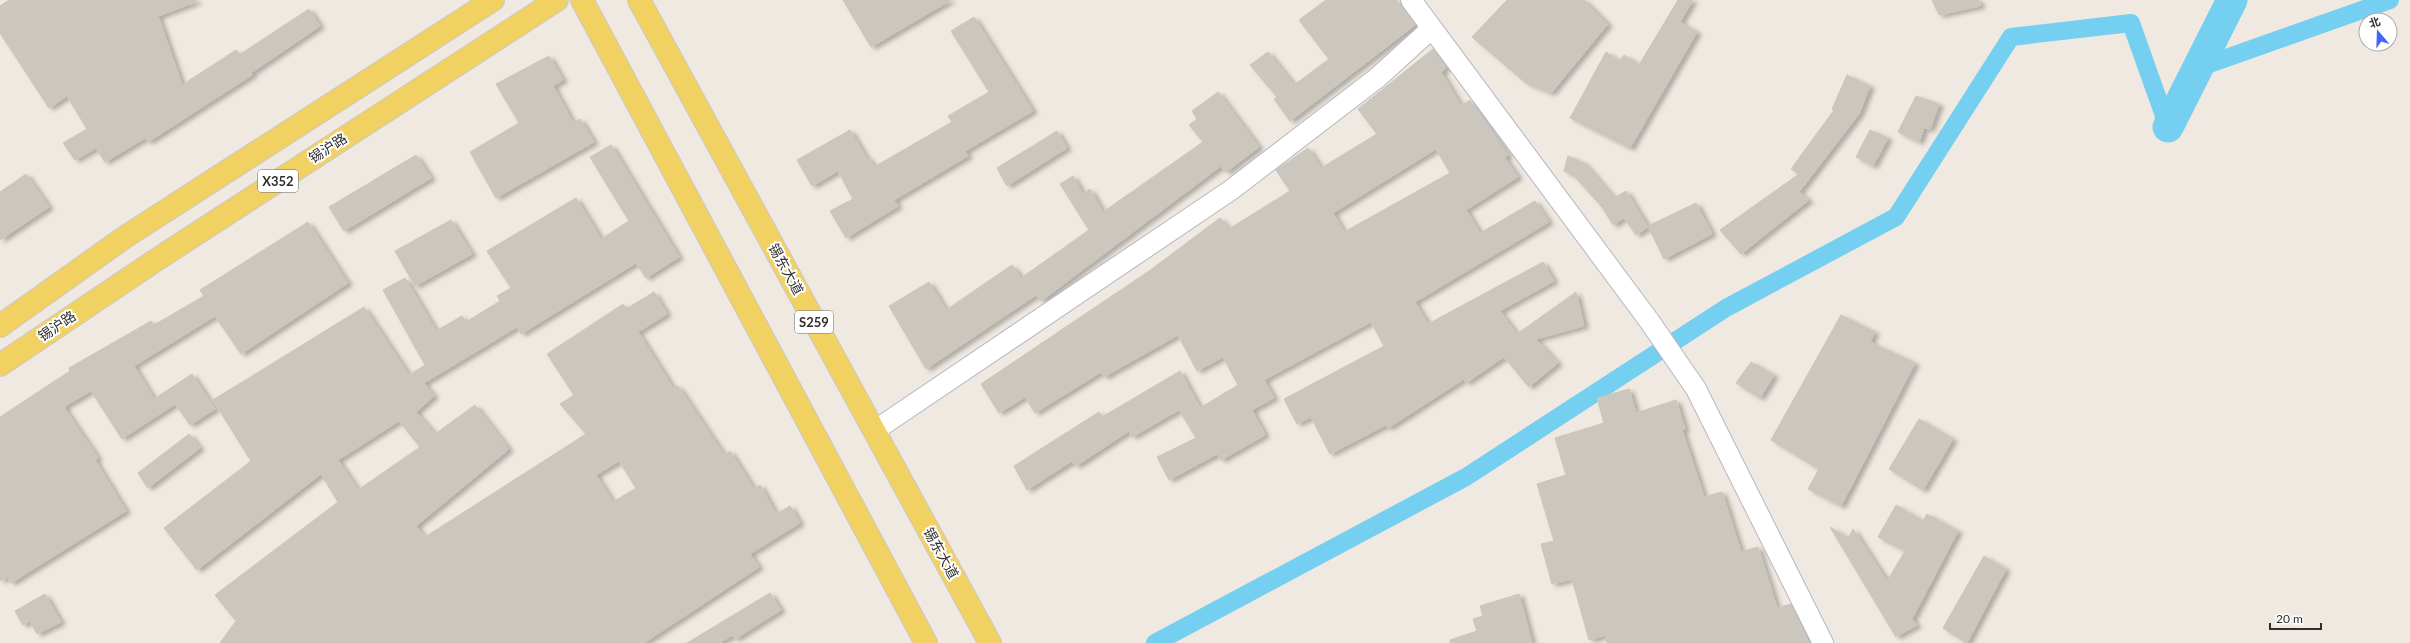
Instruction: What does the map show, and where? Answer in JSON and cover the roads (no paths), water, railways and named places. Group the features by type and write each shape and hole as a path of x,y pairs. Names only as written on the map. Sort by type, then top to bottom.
{"main road":[{"name":"X352","path":"0,326 125,238 493,0"},
{"name":"锡沪路","path":"0,365 156,260 557,0"},
{"path":"582,0 926,643"},
{"name":"锡东大道","path":"639,0 990,643"}],"street":[{"path":"1411,0 1431,29 1650,322 1696,389 1823,643"},
{"path":"874,431 1231,190 1377,78 1431,29"}],"waterway":[{"path":"2168,127 2232,0"},
{"path":"2198,68 2390,0"},
{"path":"1155,643 1466,477 1726,308 1896,217 2011,37 2131,23 2168,127"}]}
